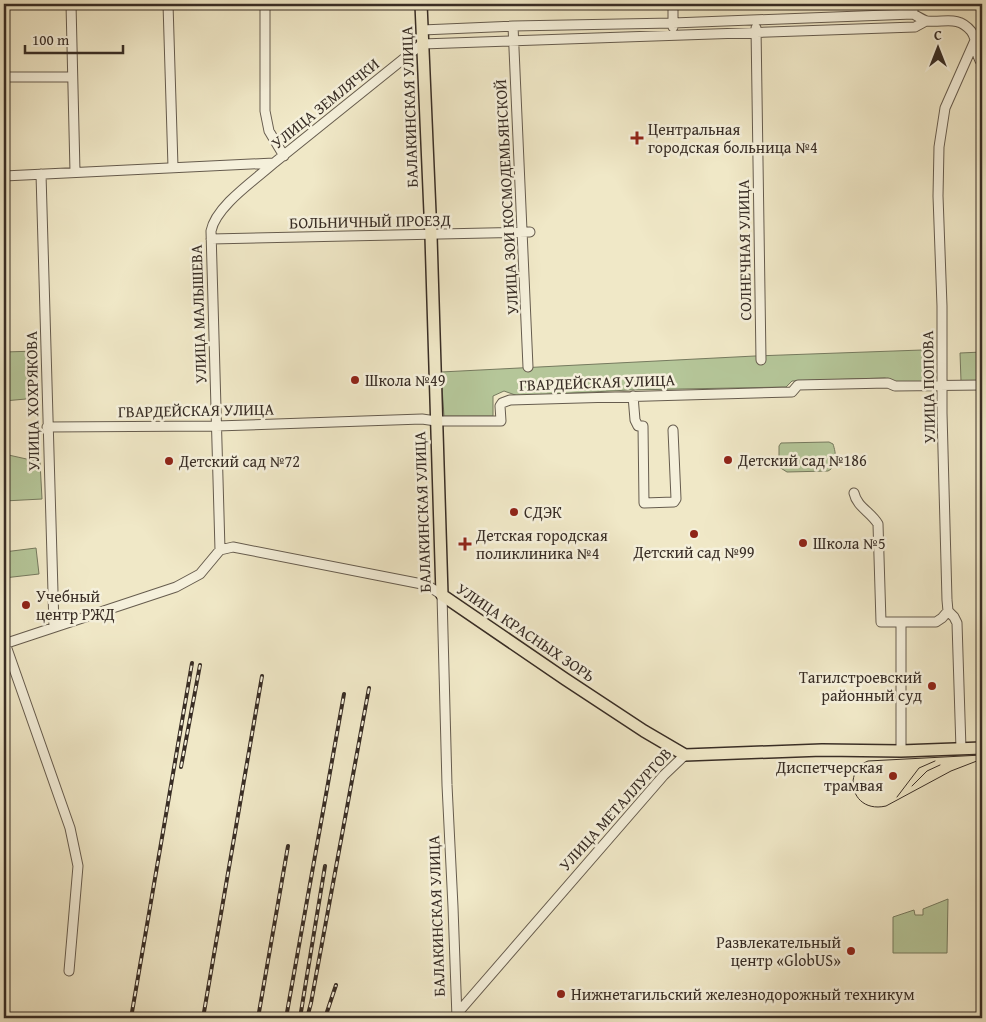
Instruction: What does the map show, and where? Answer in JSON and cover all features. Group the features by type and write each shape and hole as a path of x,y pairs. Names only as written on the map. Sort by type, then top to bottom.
{"main road":[{"name":"БАЛАКИНСКАЯ УЛИЦА","path":"421,4 431,236 442,595"},
{"name":"УЛИЦА КРАСНЫХ ЗОРЬ","path":"442,595 565,679 644,731 685,755"},
{"name":"УЛИЦА МЕТАЛЛУРГОВ","path":"685,755 822,750 901,751 982,748"}],"street":[{"path":"72,4 75,172"},
{"path":"168,4 173,167"},
{"path":"265,4 265,111 269,131 284,156"},
{"path":"673,4 673,35"},
{"path":"913,4 913,14"},
{"path":"422,30 913,14 926,20 955,20 979,35 979,60 982,63"},
{"name":"СОЛНЕЧНАЯ УЛИЦА","path":"756,20 761,360"},
{"path":"422,44 915,26 926,20"},
{"name":"УЛИЦА ЗОИ КОСМОДЕМЬЯНСКОЙ","path":"513,26 527,232 528,367"},
{"name":"УЛИЦА ПОПОВА","path":"961,749 957,623 948,611 938,196 939,147 944,108 979,35"},
{"name":"УЛИЦА ЗЕМЛЯЧКИ","path":"4,176 274,163 422,44"},
{"path":"4,77 72,77"},
{"name":"УЛИЦА МАЛЫШЕВА","path":"220,550 210,239 212,224 219,212 274,163"},
{"name":"УЛИЦА ХОХРЯКОВА","path":"41,174 54,627"},
{"name":"БОЛЬНИЧНЫЙ ПРОЕЗД","path":"210,239 431,236 527,232"},
{"name":"ГВАРДЕЙСКАЯ УЛИЦА","path":"47,427 216,426 422,419 436,421 501,421 500,406 502,402 510,400 792,392 798,384 888,383 895,386 982,386"},
{"path":"633,396 634,420 638,426 643,426 644,503 674,502 676,499 673,430"},
{"path":"854,493 855,500 872,515 878,524 881,622 936,622 948,611"},
{"name":"УЛИЦА КРАСНЫХ ЗОРЬ","path":"220,550 234,547 251,549 427,585 442,595"},
{"path":"69,971 78,876 76,851 70,828 4,644 176,587 200,574 220,550"},
{"name":"БАЛАКИНСКАЯ УЛИЦА","path":"442,595 447,784 454,907 456,1017"},
{"path":"901,623 901,751"},
{"name":"УЛИЦА МЕТАЛЛУРГОВ","path":"456,1017 664,775 685,755"}],"green space":[{"path":"922,350 923,381 902,385 885,378 792,381 786,387 629,390 518,396 504,391 493,396 493,416 444,416 441,372 755,356"},
{"path":"38,351 38,386 26,399 4,401 4,352"},
{"path":"982,352 982,381 961,381 960,353"},
{"path":"829,442 833,444 835,451 835,463 828,471 787,472 779,467 779,446 781,443"},
{"path":"4,454 40,462 42,499 4,501"},
{"path":"36,548 39,574 4,578 4,552"},
{"path":"948,899 947,953 893,953 893,917 914,910 915,915 923,915 923,909"}],"tram line":[{"path":"982,755 868,761 860,766 855,773 854,790 858,798 865,804 874,807 886,806 951,771 982,759"},
{"path":"897,797 919,768 935,761"},
{"path":"912,786 927,771 940,765"}],"railway":[{"path":"131,1018 192,663"},
{"path":"181,767 200,665"},
{"path":"203,1018 262,676"},
{"path":"307,1018 369,688"},
{"path":"286,1018 344,694"},
{"path":"258,1018 288,846"},
{"path":"300,1018 325,866"},
{"path":"325,1018 336,985"}],"place":[{"name":"Центральная городская больница №4","path":"637,138"},
{"name":"Школа №49","path":"355,380"},
{"name":"Детский сад №186","path":"728,460"},
{"name":"Детский сад №72","path":"169,461"},
{"name":"СДЭК","path":"514,512"},
{"name":"Детский сад №99","path":"694,534"},
{"name":"Школа №5","path":"803,543"},
{"name":"Детская городская поликлиника №4","path":"465,544"},
{"name":"Учебный центр РЖД","path":"26,605"},
{"name":"Тагилстроевский районный суд","path":"932,686"},
{"name":"Диспетчерская трамвая","path":"893,776"},
{"name":"Развлекательный центр «GlobUS»","path":"851,951"},
{"name":"Нижнетагильский железнодорожный техникум","path":"561,994"}]}
